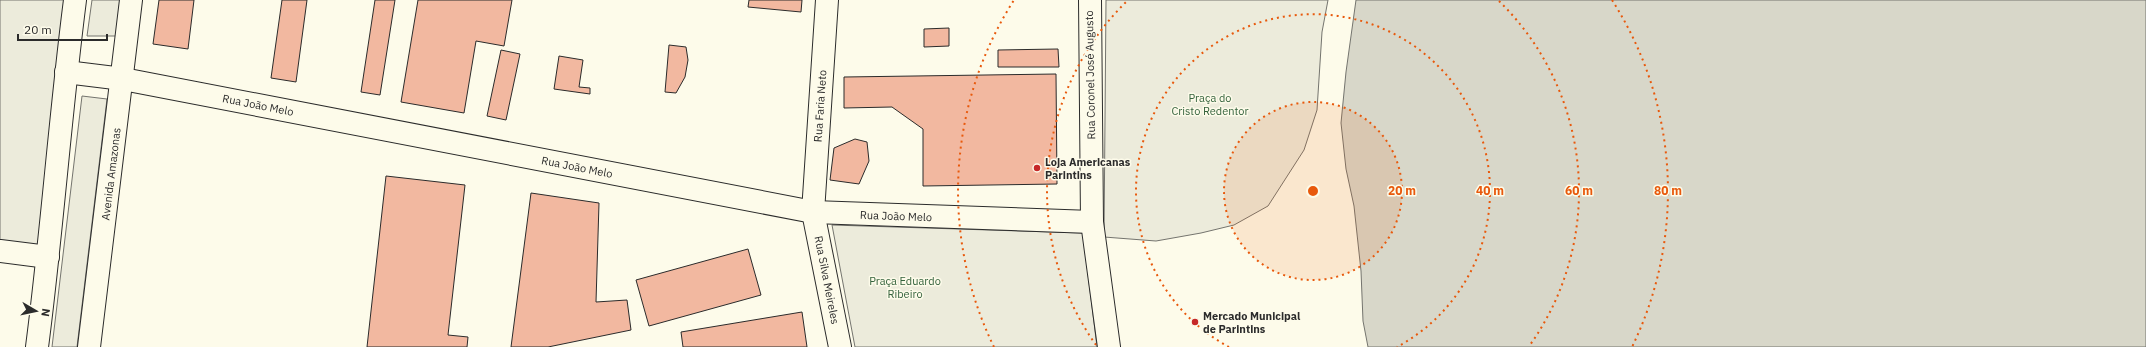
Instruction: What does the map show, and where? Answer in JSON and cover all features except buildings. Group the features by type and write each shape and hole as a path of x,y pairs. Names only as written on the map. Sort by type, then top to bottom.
{"street":[{"path":"37,347 48,257 74,0"},
{"name":"Avenida Amazonas","path":"89,347 123,79 131,0"},
{"name":"Rua Faria Neto","path":"813,212 827,0"},
{"name":"Rua Coronel José Augusto","path":"1090,0 1092,222 1109,347"},
{"name":"Rua João Melo","path":"66,72 123,79 813,212 1092,222"},
{"name":"Rua Silva Meireles","path":"813,212 840,347"},
{"path":"0,251 48,257"}],"green space":[{"path":"0,0 78,0 46,255 0,249"},
{"path":"92,0 120,0 116,36 87,36"},
{"name":"Praça do Cristo Redentor","path":"1106,0 1328,0 1322,32 1317,110 1304,150 1268,206 1234,225 1201,233 1156,241 1104,237"},
{"path":"82,96 107,99 77,347 52,347"},
{"name":"Praça Eduardo Ribeiro","path":"832,225 1083,233 1097,347 855,347"}],"shaded area":[{"path":"1356,0 2146,0 2146,347 1368,347 1363,321 1361,271 1354,206 1346,169 1341,123 1346,72"}],"place":[{"name":"Loja Americanas Parintins","path":"1037,168"},
{"name":"Mercado Municipal de Parintins","path":"1195,322"}]}
